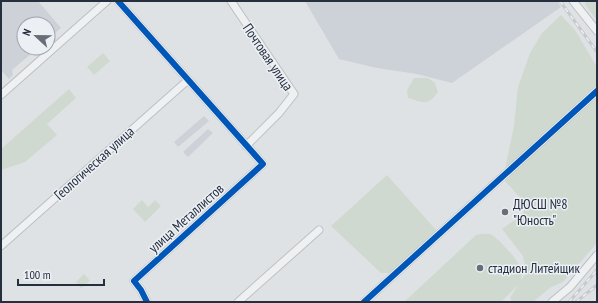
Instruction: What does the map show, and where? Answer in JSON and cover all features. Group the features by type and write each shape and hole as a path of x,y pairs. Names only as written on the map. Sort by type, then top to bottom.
{"street":[{"path":"1,94 107,1"},
{"path":"129,1 121,3 246,146"},
{"name":"Почтовая улица","path":"231,1 294,94 279,113 246,146"},
{"path":"573,1 597,31"},
{"name":"Геологическая улица","path":"1,246 188,80"},
{"path":"364,302 597,91"},
{"name":"улица Металлистов","path":"147,302 142,290 134,282 263,164 246,146"},
{"path":"238,302 319,230"},
{"path":"552,302 570,287 597,255"}],"shaded area":[{"path":"1,1 38,1 51,16 16,16 16,56 29,56 12,70 13,75 9,79 1,70"},
{"path":"305,1 557,1 561,7 452,83 417,74 377,68 339,59"},
{"path":"586,1 597,1 597,21 585,4"},
{"path":"561,15 575,30 597,67 597,243 563,282 551,287 533,302 512,302 510,298 518,285 501,302 404,302 476,235 488,234 495,237 518,262 522,274 521,280 526,273 523,256 502,229 522,215 526,204 504,180 506,164 514,126 518,87 530,53 542,33"},
{"path":"56,22 61,28 56,32"},
{"path":"103,53 110,61 94,75 87,67"},
{"path":"414,78 428,78 435,83 438,92 431,100 422,102 408,98 407,90"},
{"path":"69,89 76,98 47,124 57,135 25,162 1,170 1,149"},
{"path":"204,116 209,121 178,147 174,142"},
{"path":"208,129 213,133 188,157 183,152"},
{"path":"387,175 437,231 390,273 381,273 331,226"},
{"path":"142,200 148,207 155,200 161,206 145,222 133,209"},
{"path":"84,274 90,281 81,288 76,282"}],"railway":[{"path":"560,1 597,52"},
{"path":"569,302 597,270"},
{"path":"576,302 597,285"}],"cycle path":[{"path":"118,1 263,164 134,281 141,290 147,302"},
{"path":"364,302 597,91"}],"place":[{"name":"ДЮСШ №8 \"Юность\"","path":"505,212"},
{"name":"стадион Литейщик","path":"480,268"}]}
